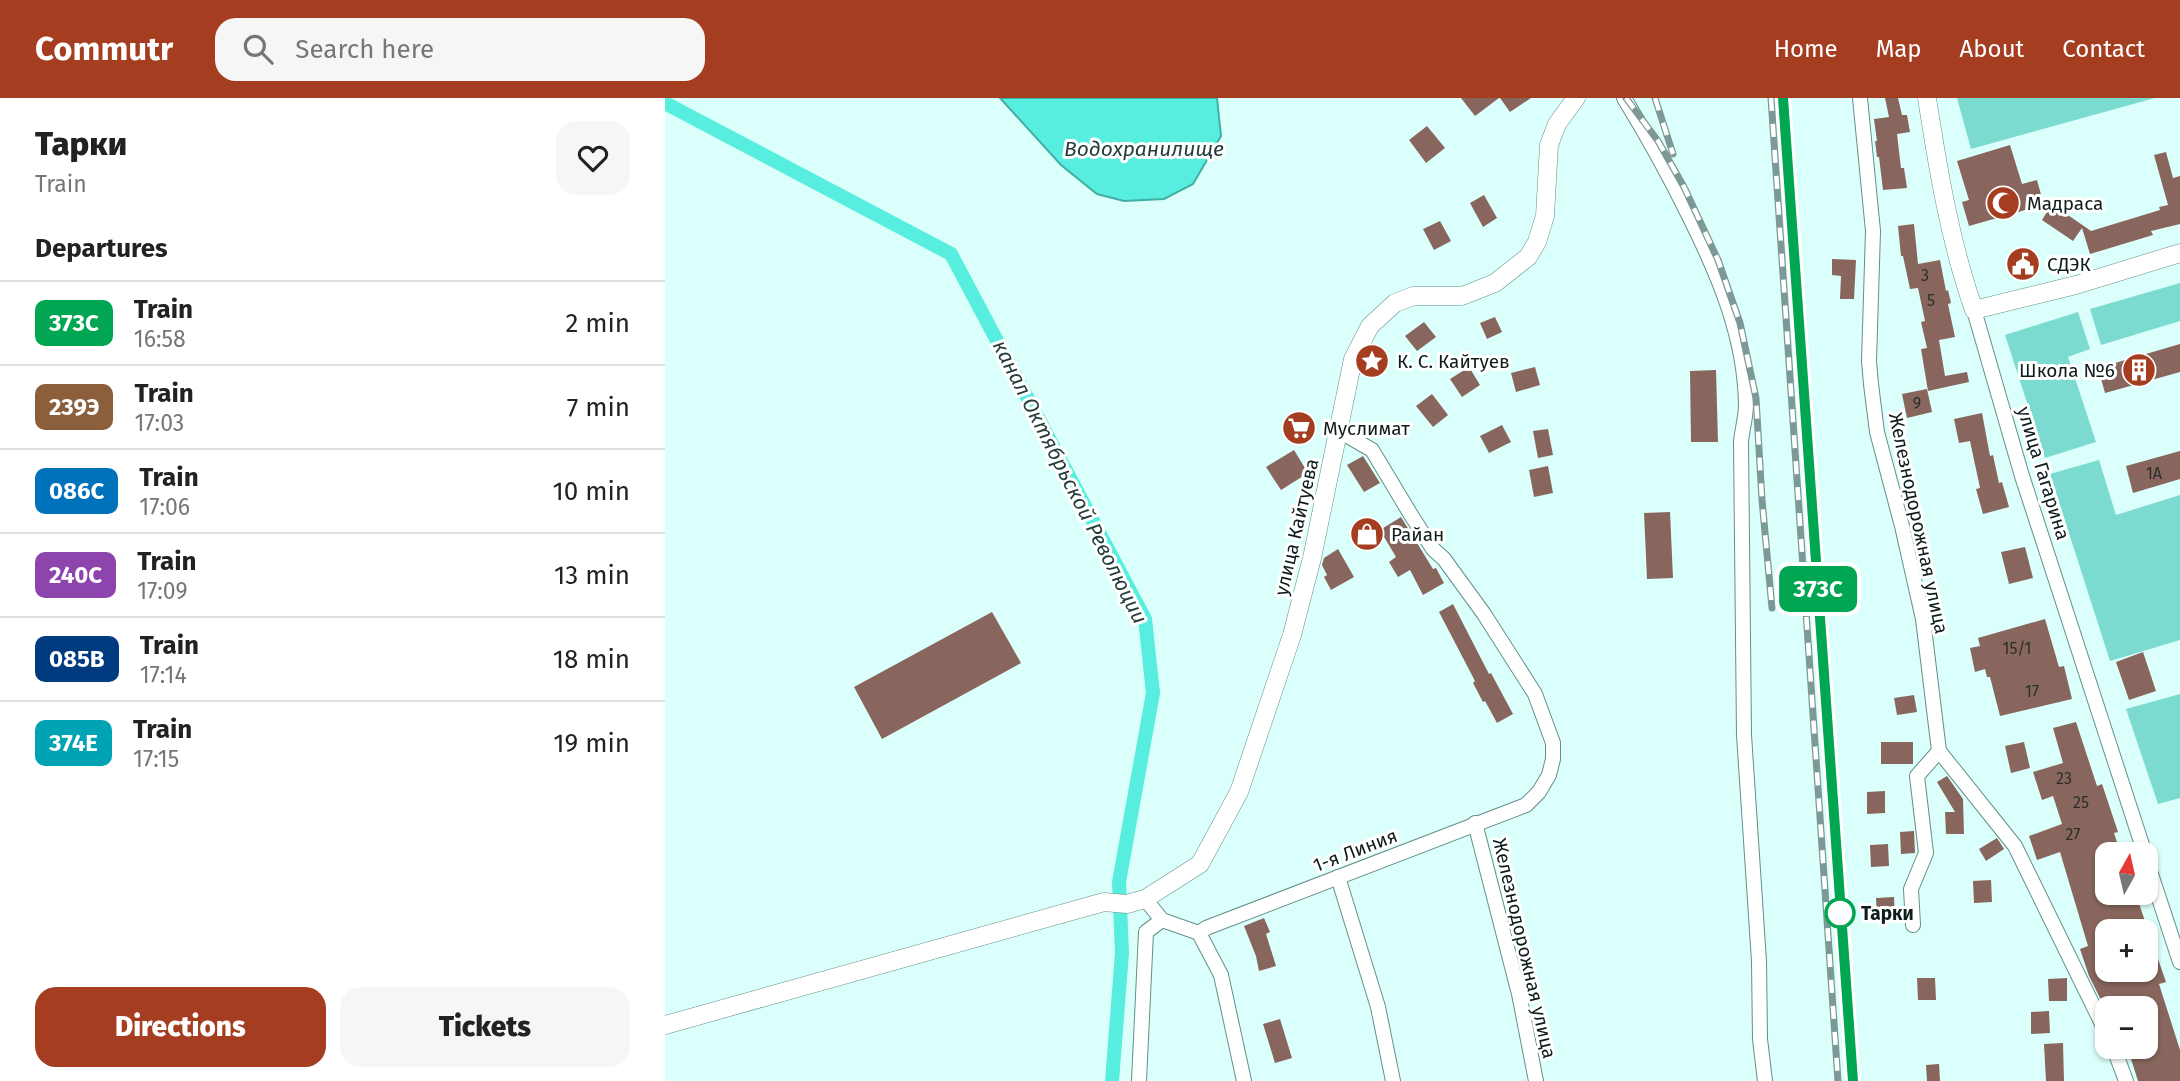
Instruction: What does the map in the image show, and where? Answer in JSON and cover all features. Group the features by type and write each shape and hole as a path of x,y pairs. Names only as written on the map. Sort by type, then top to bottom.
{"main road":[{"name":"улица Кайтуева","path":"665,1025 1104,902 1127,904 1145,900 1200,864 1239,792 1291,635 1312,558 1353,359 1370,326 1395,303 1413,296 1462,296 1495,282 1528,257 1537,243 1545,216 1549,145 1557,124 1576,98"},
{"name":"улица Гагарина","path":"1927,98 1960,271 1974,310"},
{"path":"1974,310 2076,285 2180,253"}],"street":[{"path":"1624,98 1658,154 1712,262 1729,307 1742,354 1746,407 1741,442 1744,735 1759,961 1760,1039 1765,1081"},
{"name":"Железнодорожная улица","path":"1860,98 1873,232 1869,361 1871,384 1877,432 1923,620 1939,751"},
{"name":"улица Гагарина","path":"1974,310 2022,476 2141,842"},
{"name":"1-я Линия","path":"1199,933 1526,804 1539,792 1549,775 1553,743 1535,694 1484,614 1444,559 1433,549 1372,450 1339,431"},
{"path":"1913,925 1911,889 1926,853 1917,776 1939,751 2015,846 2095,1009"},
{"name":"Железнодорожная улица","path":"1475,823 1515,981 1536,1081"},
{"path":"1338,877 1378,1007 1393,1081"},
{"name":"улица Гагарина","path":"2158,895 2180,962"},
{"path":"1145,900 1161,920 1199,933 1220,975 1244,1081"},
{"path":"1139,1081 1146,932 1161,920"},
{"path":"2118,1059 2126,1081"}],"shaded area":[{"path":"1957,98 2155,98 1971,149"},
{"path":"2180,283 2180,321 2101,345 2090,309"},
{"path":"2078,312 2090,349 2068,357 2096,442 2045,458 2005,335"},
{"path":"2099,460 2116,515 2180,495 2180,640 2110,661 2050,474"},
{"path":"2180,694 2180,798 2158,804 2126,709"}],"water":[{"name":"Водохранилище","path":"1000,98 1217,98 1221,136 1193,184 1164,199 1124,201 1097,194 1061,165"}],"building":[{"path":"1461,98 1499,98 1475,116"},
{"path":"1500,98 1531,98 1510,112"},
{"path":"1885,98 1898,98 1902,115 1907,115 1910,132 1897,134 1901,168 1904,168 1907,188 1883,190 1874,119 1889,117"},
{"path":"1427,126 1445,148 1426,163 1409,140"},
{"path":"2010,145 2022,184 2037,180 2042,198 2050,203 1969,226 1962,202 1969,200 1957,161"},
{"path":"2166,152 2173,178 2180,176 2180,224 2151,231 2153,235 2090,254 2082,228 2073,241 2042,220 2052,204 2091,231 2160,210 2159,207 2168,205 2154,155"},
{"path":"1484,195 1497,218 1483,227 1470,203"},
{"path":"1440,221 1451,241 1434,250 1423,229"},
{"path":"1914,224 1918,264 1940,260 1951,303 1948,304 1955,337 1939,340 1945,376 1967,372 1969,382 1928,391 1921,349 1927,348 1921,322 1925,321 1918,288 1910,289 1901,256 1898,226"},
{"path":"1832,259 1856,260 1854,299 1840,299 1841,276 1832,275"},
{"path":"1495,317 1502,332 1487,339 1480,323"},
{"path":"1424,322 1436,337 1417,351 1405,336"},
{"name":"Школа №6","path":"2180,344 2180,372 2105,393 2098,368"},
{"path":"1469,367 1480,385 1462,397 1450,379"},
{"path":"1535,367 1540,385 1516,392 1511,373"},
{"path":"1716,370 1718,442 1691,442 1690,371"},
{"path":"1927,389 1932,412 1907,418 1902,394"},
{"path":"1432,394 1448,415 1433,427 1416,406"},
{"path":"1982,413 1990,456 1993,455 1999,483 2002,482 2009,507 1983,514 1976,489 1980,488 1970,441 1959,443 1954,419"},
{"path":"1502,425 1511,442 1489,453 1480,436"},
{"path":"1548,429 1553,455 1538,458 1533,431"},
{"path":"1294,450 1308,473 1281,490 1266,467"},
{"path":"2180,451 2180,479 2133,493 2126,466"},
{"path":"1363,456 1380,483 1364,492 1347,465"},
{"path":"1548,466 1553,493 1534,497 1529,470"},
{"path":"1670,512 1673,578 1647,579 1644,513"},
{"path":"1401,517 1444,583 1423,595 1410,570 1398,577 1389,562 1396,557 1380,530"},
{"path":"2025,547 2033,578 2009,584 2001,552"},
{"path":"1338,549 1354,577 1331,590 1324,577 1327,575 1322,565 1324,558"},
{"path":"1453,604 1513,714 1497,723 1473,683 1475,681 1439,612"},
{"path":"992,612 1021,663 882,739 854,687"},
{"path":"2045,619 2059,667 2064,666 2072,699 2000,716 1990,677 1987,677 1985,669 1975,672 1970,648 1980,646 1978,638"},
{"path":"2143,652 2156,691 2129,700 2116,662"},
{"path":"1914,695 1917,712 1897,715 1894,698"},
{"path":"2076,722 2097,786 2102,784 2118,832 2114,833 2117,842 2095,842 2095,905 2139,905 2144,919 2095,919 2095,982 2158,982 2158,959 2166,982 2159,984 2180,1050 2180,1081 2138,1081 2131,1059 2158,1059 2158,996 2099,996 2080,949 2088,946 2060,852 2037,860 2029,836 2062,824 2053,796 2042,800 2033,772 2063,763 2053,728"},
{"path":"1881,742 1913,742 1913,764 1881,764"},
{"path":"2024,742 2030,768 2011,773 2005,746"},
{"path":"1947,776 1963,799 1964,834 1946,834 1945,812 1955,812 1937,782"},
{"path":"1885,791 1885,813 1867,814 1867,792"},
{"path":"1914,831 1915,853 1901,854 1900,832"},
{"path":"1997,838 2004,849 1986,861 1979,849"},
{"path":"1888,844 1889,866 1871,867 1870,845"},
{"path":"1991,880 1992,902 1974,903 1973,881"},
{"path":"1894,897 1895,919 1877,920 1876,898"},
{"path":"1264,918 1270,932 1266,934 1276,966 1259,971 1244,926"},
{"path":"1917,978 1935,978 1936,1000 1918,1000"},
{"path":"2067,978 2067,1001 2049,1001 2048,979"},
{"path":"2049,1011 2050,1033 2031,1034 2031,1012"},
{"path":"1280,1019 1292,1058 1275,1063 1263,1024"},
{"path":"2063,1043 2064,1081 2046,1081 2044,1044"},
{"path":"1939,1064 1940,1081 1927,1081 1926,1065"}],"waterway":[{"name":"канал Октябрьской Революции","path":"665,103 951,254 1145,619 1153,693 1119,882 1122,953 1112,1081"}],"railway":[{"path":"1626,98 1658,141 1684,187 1718,260 1740,323 1756,398 1772,608"},
{"path":"1655,98 1673,154"},
{"path":"1771,98 1838,1081"},
{"path":"1783,98 1852,1081"}],"train":[{"name":"373C","path":"1783,98 1853,1081"}],"place":[{"name":"Мадраса","path":"2003,203"},
{"name":"СДЭК","path":"2023,264"},
{"name":"К. С. Кайтуев","path":"1372,361"},
{"name":"Школа №6","path":"2139,370"},
{"name":"Муслимат","path":"1299,428"},
{"name":"Райан","path":"1367,534"},
{"name":"Тарки","path":"1840,913"}]}
